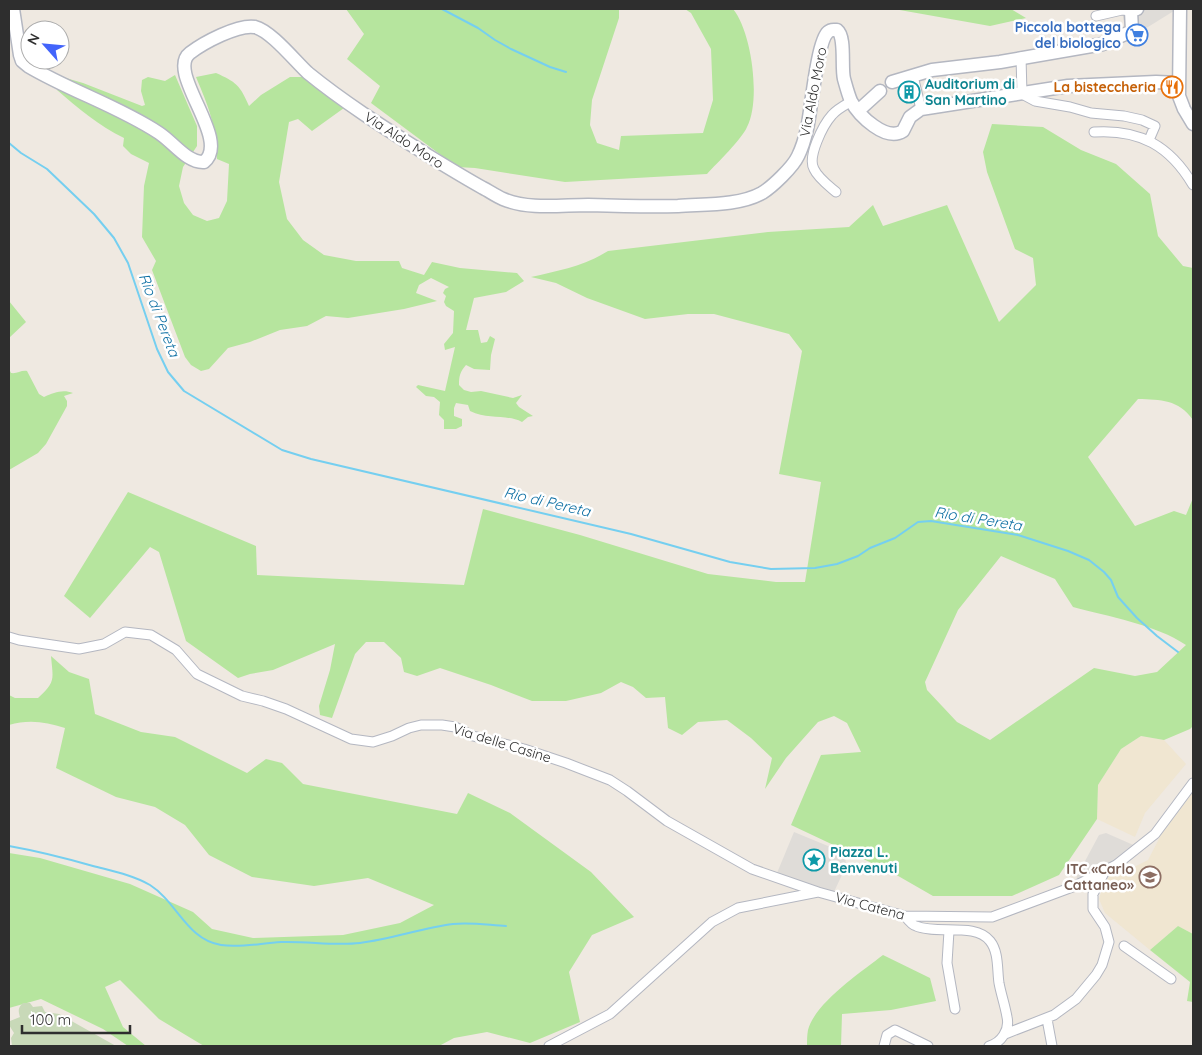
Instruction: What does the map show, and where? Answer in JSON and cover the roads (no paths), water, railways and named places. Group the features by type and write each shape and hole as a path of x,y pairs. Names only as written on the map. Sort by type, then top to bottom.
{"main road":[{"name":"Via Aldo Moro","path":"13,9 20,55 28,66 152,129 168,139 187,156 199,162 204,162 210,156 210,146 207,129 184,71 185,58 188,54 212,41 248,26 264,30 308,72 368,117 399,137 504,200 525,204 679,206 732,202 750,198 764,192 798,158 807,130 815,73 821,48 827,33 832,30 837,30 842,37 844,77 855,106"},
{"path":"892,82 932,70 1000,62 1103,44 1132,31 1134,10"},
{"path":"1180,10 1179,83 1181,102 1193,124"},
{"path":"880,91 855,106 879,130 894,134 904,131 910,117 921,108 1068,86 1156,82 1179,83"}],"street":[{"path":"1096,16 1122,10 1134,10"},
{"path":"1021,57 1022,94 1035,101 1091,113 1124,116 1142,120 1155,126 1149,140"},
{"path":"913,76 921,108"},
{"name":"Via Aldo Moro","path":"836,192 814,170 811,162 813,153 828,120 833,114 855,106"},
{"path":"1094,132 1124,132 1149,140 1174,159 1193,185"},
{"name":"Via delle Casine","path":"9,637 79,649 104,644 125,632 151,635 176,650 197,674 242,696 286,708 351,738 373,742 421,725 442,725 455,728 473,736 566,762 610,780 667,821 752,869 818,892"},
{"name":"Via Catena","path":"548,1046 610,1014 712,922 738,908 818,892 905,916 992,917 1075,886 1116,865 1155,834 1193,783"},
{"path":"989,1046 996,1044 1005,1034 1047,1019 1076,999 1096,975 1102,965 1109,942 1105,927 1093,909 1093,894 1105,871"},
{"path":"905,916 915,926 979,933 991,942 997,961 999,982 1008,1020 1005,1034"},
{"path":"949,931 947,963 955,1009"},
{"path":"1124,946 1171,979"},
{"path":"1047,1019 1052,1046"},
{"path":"884,1046 887,1035 895,1030 928,1046"}],"waterway":[{"path":"442,9 478,28 511,49 550,67 566,72"},
{"name":"Rio di Pereta","path":"9,143 47,169 94,214 114,238 128,263 157,349 168,372 184,391 282,450 311,459 631,534 730,562 771,569 815,568 837,564 895,538 918,522 931,521 1018,535 1068,551 1089,560 1111,580 1118,597 1137,618 1178,652"},
{"path":"9,846 72,860 122,874 150,885 168,901 199,936 209,942 221,945 244,946 291,942 350,944 453,924 472,923 506,926"}],"place":[{"name":"Piccola bottega del biologico","path":"1137,35"},
{"name":"La bisteccheria","path":"1172,87"},
{"name":"Auditorium di San Martino","path":"909,92"},
{"name":"Piazza L. Benvenuti","path":"814,860"},
{"name":"ITC «Carlo Cattaneo»","path":"1150,877"}]}
